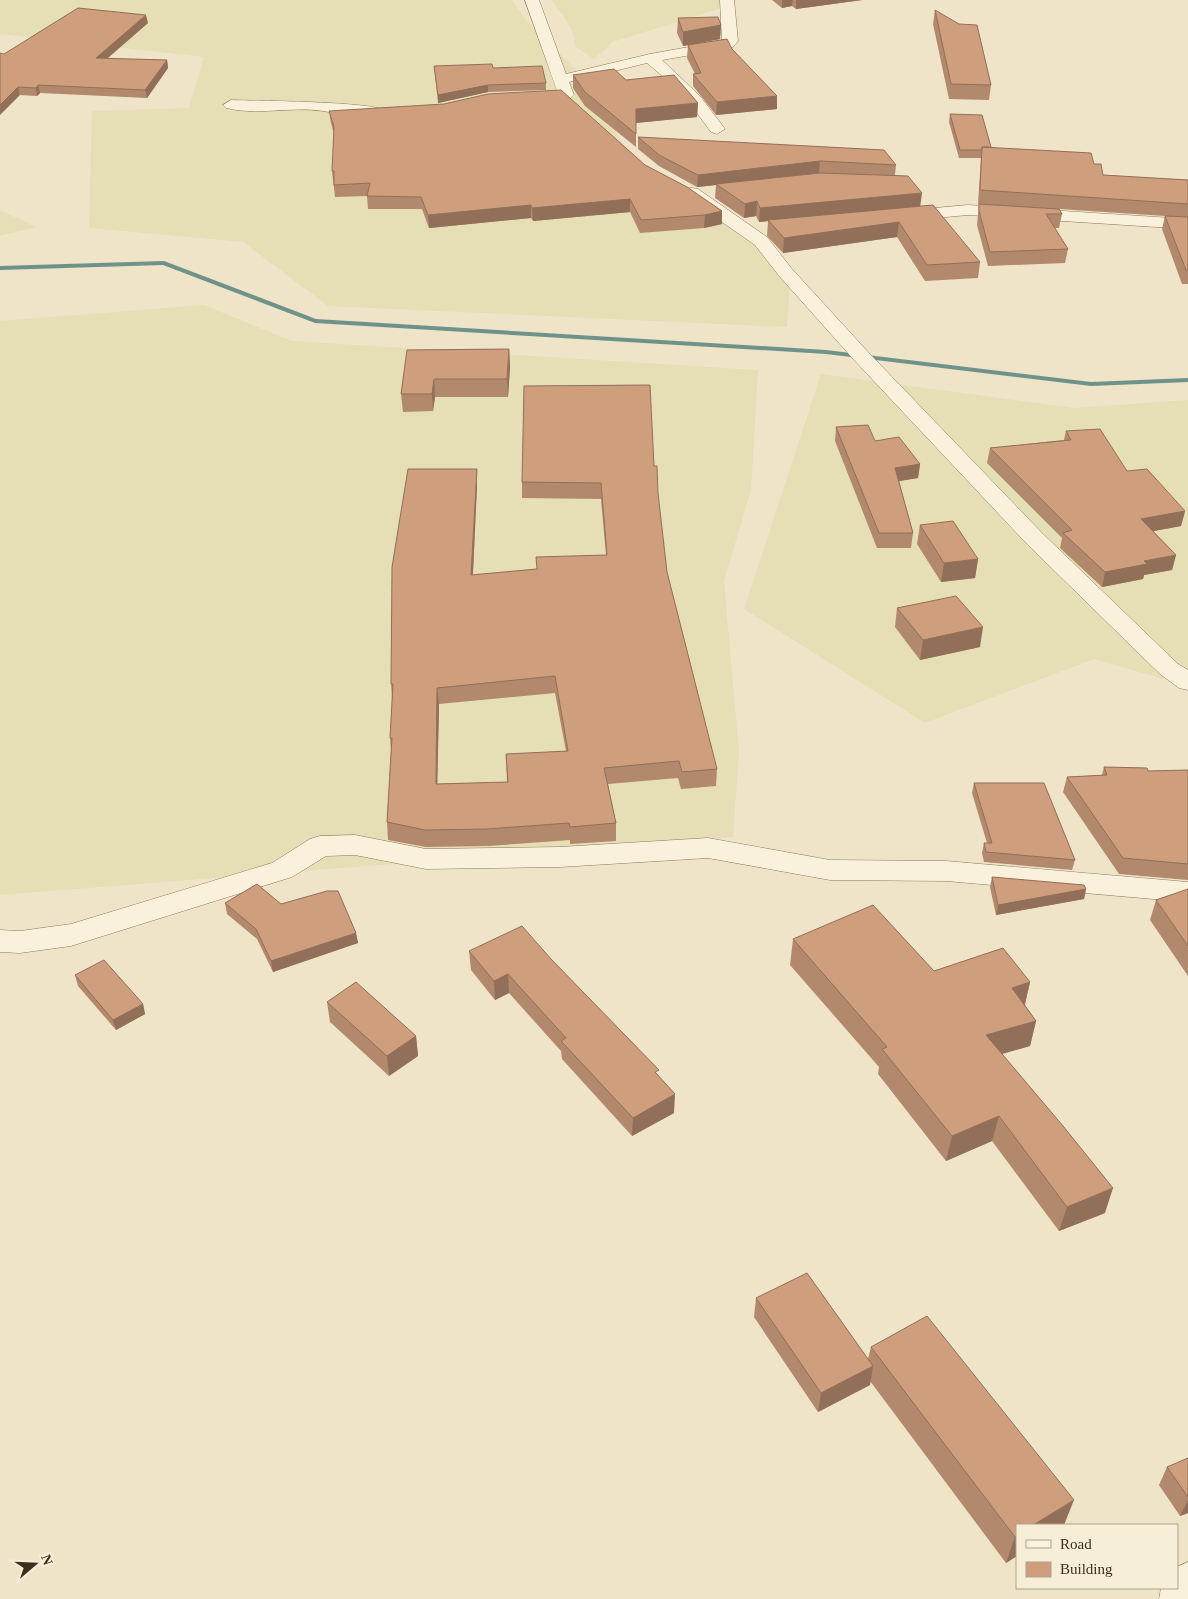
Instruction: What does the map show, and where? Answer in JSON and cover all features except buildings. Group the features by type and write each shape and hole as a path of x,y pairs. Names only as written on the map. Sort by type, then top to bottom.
{"street":[{"path":"532,0 568,93"},
{"path":"516,99 568,93 650,58 726,45 731,41 727,0"},
{"path":"650,58 682,82 706,110 717,128"},
{"path":"231,104 320,106 356,112 397,112"},
{"path":"677,185 694,194 760,241 786,273 862,357 1035,539 1169,669 1188,682"},
{"path":"694,194 721,190"},
{"path":"890,218 968,210 1188,224"},
{"path":"744,231 773,229"},
{"path":"0,941 20,942 71,935 282,870 320,846 355,845 426,859 560,857 708,848 830,870 946,871 1188,892"},
{"path":"1180,1599 1181,1590 1188,1583"}],"shaded area":[{"path":"0,0 512,0 527,21 580,74 631,157 791,268 787,327 328,306 243,242 89,228 92,111 189,108 204,57 0,34"},
{"path":"551,0 725,0 721,8 613,42 594,59 576,47 573,33 565,18"},
{"path":"0,210 36,227 0,236"},
{"path":"204,305 292,341 758,370 751,490 724,581 739,752 733,837 0,895 0,321"},
{"path":"821,374 1074,408 1188,400 1188,686 1094,659 925,723 744,609"}],"waterway":[{"path":"0,268 164,263 315,321 826,352 1091,384 1188,380"}]}
